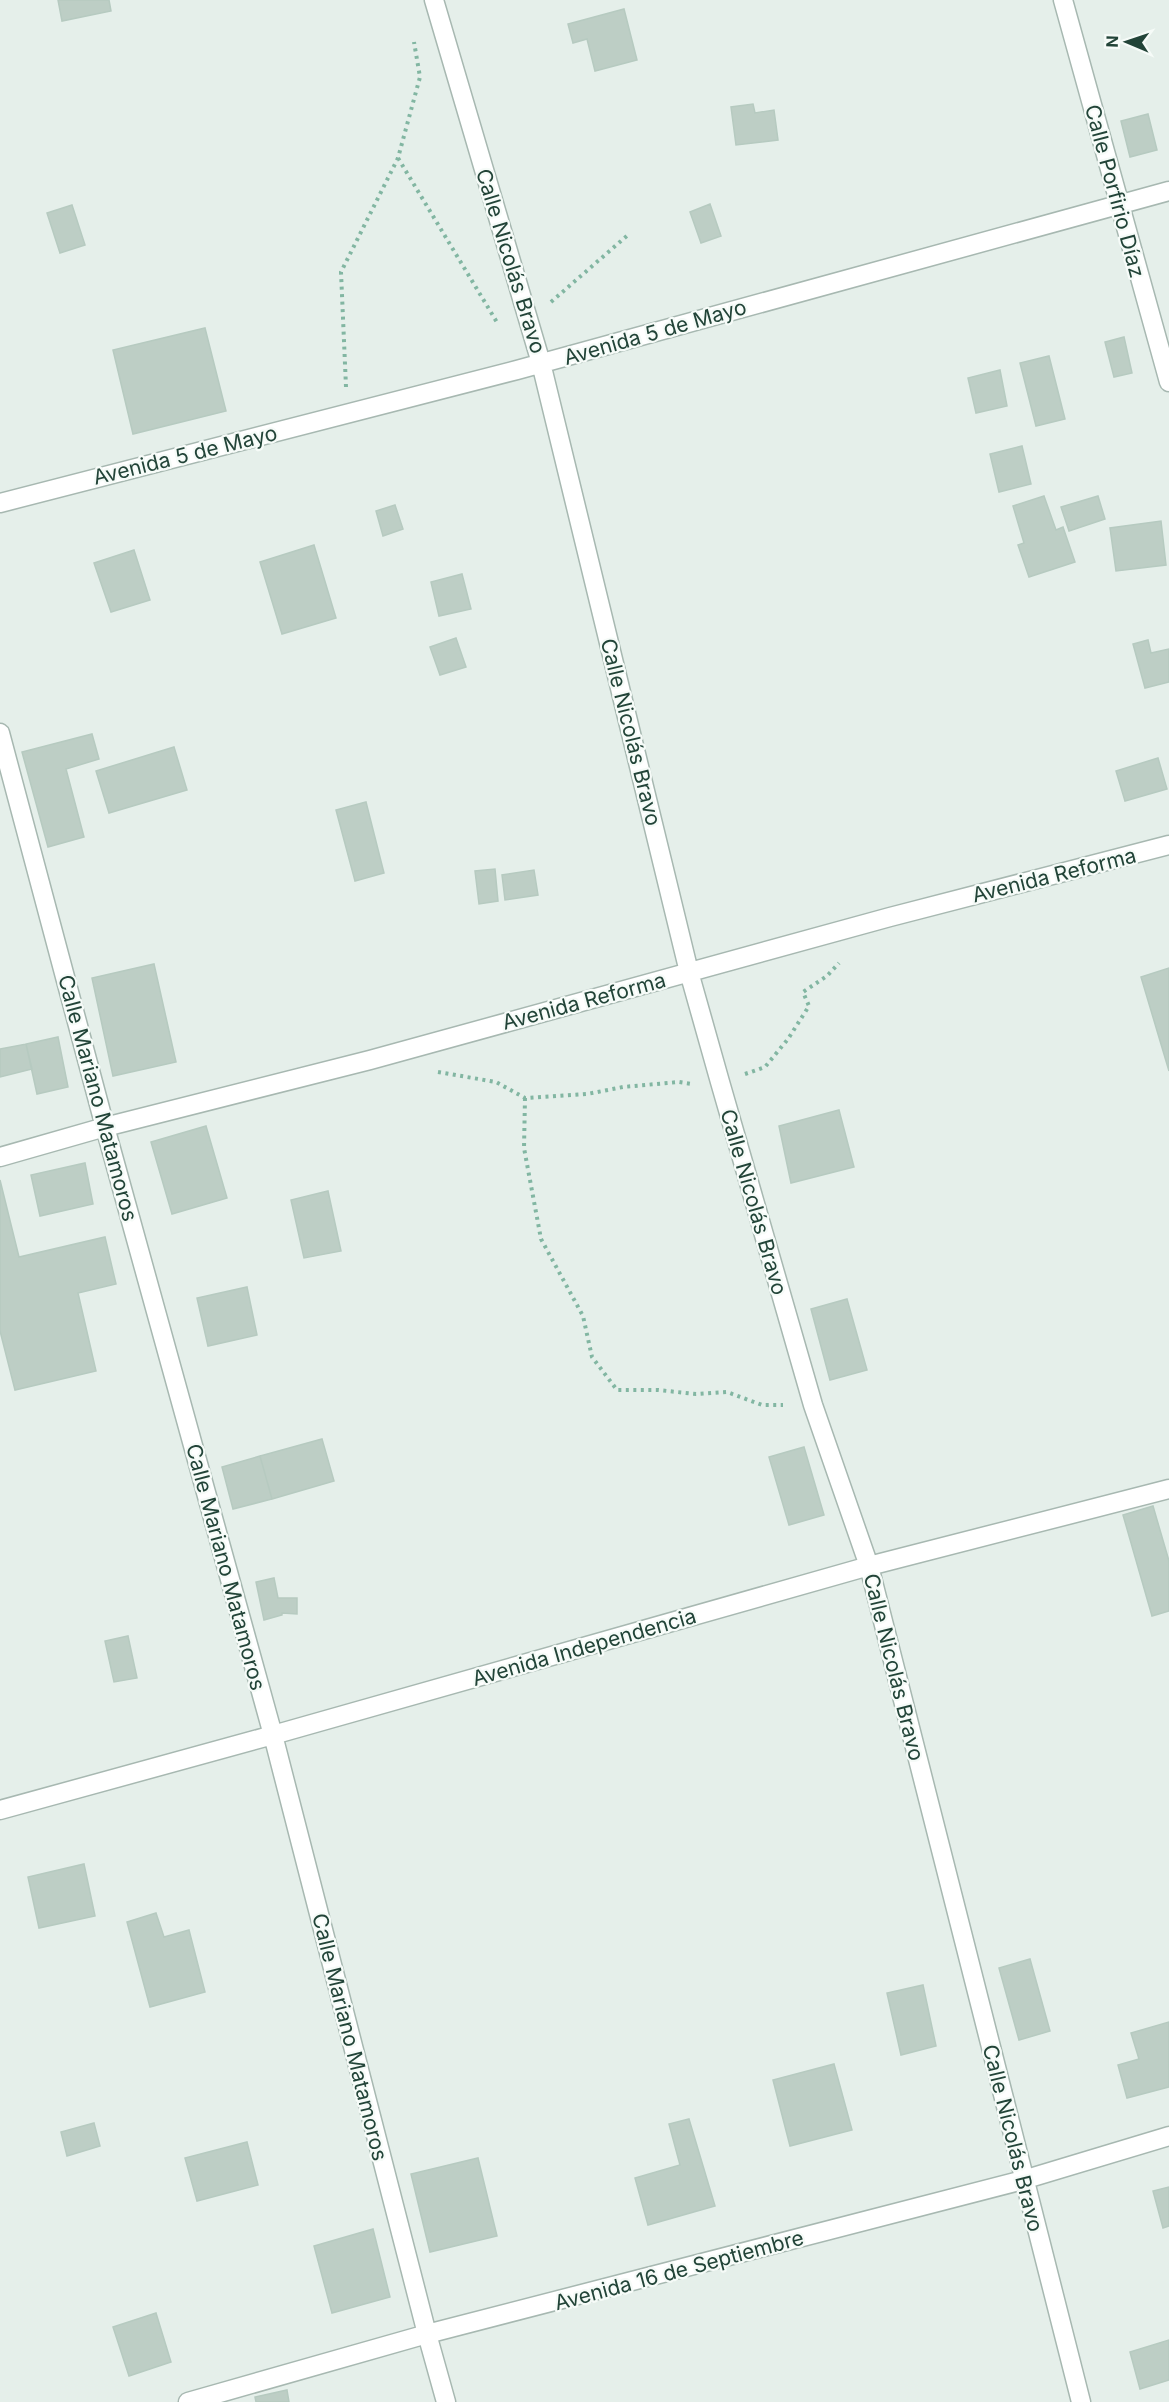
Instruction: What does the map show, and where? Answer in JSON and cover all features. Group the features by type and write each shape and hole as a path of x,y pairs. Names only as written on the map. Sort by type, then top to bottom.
{"street":[{"name":"Calle Nicolás Bravo","path":"434,0 541,363 689,972 813,1405 869,1566 1081,2402"},
{"name":"Calle Porfirio Díaz","path":"1063,0 1169,382"},
{"name":"Avenida 5 de Mayo","path":"0,502 541,363 1169,190"},
{"name":"Calle Mariano Matamoros","path":"0,733 105,1127 273,1735 446,2402"},
{"name":"Avenida Reforma","path":"0,1157 105,1127 370,1060 890,917 1169,845"},
{"name":"Avenida Independencia","path":"0,1810 869,1566 1169,1489"},
{"name":"Avenida 16 de Septiembre","path":"188,2402 427,2334 1023,2180 1169,2136"}],"path":[{"path":"347,414 340,272 398,158 420,77 412,33"},
{"path":"398,158 501,329 545,308 630,234"},
{"path":"427,1070 496,1083 525,1098 587,1094 623,1087 679,1082 706,1086 765,1067 788,1039 809,1006 803,992 826,976 846,955"},
{"path":"525,1098 524,1148 541,1239 583,1316 592,1357 617,1390 658,1390 696,1394 727,1392 762,1405 813,1405"}],"building":[{"path":"58,0 109,0 111,11 62,21"},
{"path":"624,9 637,60 595,71 587,39 573,43 568,24"},
{"path":"753,104 755,113 774,110 778,140 736,145 731,107"},
{"path":"1148,114 1157,150 1130,157 1121,121"},
{"path":"710,204 721,236 701,243 690,212"},
{"path":"72,205 85,245 60,253 47,213"},
{"path":"205,328 226,411 133,434 113,350"},
{"path":"1124,337 1132,373 1114,377 1105,342"},
{"path":"1049,356 1065,419 1036,426 1020,363"},
{"path":"1000,370 1007,406 976,413 968,378"},
{"path":"1022,446 1031,484 999,492 990,454"},
{"path":"1044,496 1056,530 1063,527 1075,562 1029,577 1018,545 1024,543 1013,506"},
{"path":"1098,496 1105,519 1069,531 1061,507"},
{"path":"395,505 403,529 383,536 376,511"},
{"path":"1161,521 1166,565 1116,571 1110,528"},
{"path":"314,545 336,618 282,634 260,562"},
{"path":"134,550 150,600 111,612 94,563"},
{"path":"462,574 471,609 439,616 431,582"},
{"path":"456,638 466,667 440,675 430,647"},
{"path":"1148,640 1151,653 1169,649 1169,682 1145,688 1133,644"},
{"path":"92,734 99,759 66,769 84,837 48,847 22,752"},
{"path":"174,747 187,790 109,813 96,771"},
{"path":"1158,758 1167,789 1125,801 1116,771"},
{"path":"366,802 384,873 355,881 336,810"},
{"path":"495,869 498,901 479,904 475,871"},
{"path":"534,870 538,895 505,900 502,875"},
{"path":"154,964 176,1062 113,1076 92,978"},
{"path":"1169,968 1169,1071 1141,977"},
{"path":"58,1037 68,1087 37,1094 26,1044"},
{"path":"26,1044 32,1069 0,1077 0,1049"},
{"path":"839,1110 854,1167 791,1183 779,1126"},
{"path":"206,1126 227,1198 172,1214 151,1142"},
{"path":"85,1163 93,1204 40,1216 31,1175"},
{"path":"0,1180 19,1257 105,1237 116,1284 78,1293 96,1371 15,1390 0,1331"},
{"path":"328,1191 341,1251 304,1258 291,1200"},
{"path":"247,1287 257,1335 208,1346 197,1298"},
{"path":"847,1299 867,1370 830,1380 811,1309"},
{"path":"322,1439 334,1481 272,1499 260,1456"},
{"path":"804,1447 824,1515 789,1525 769,1457"},
{"path":"260,1456 272,1499 233,1509 222,1467"},
{"path":"1153,1506 1169,1561 1169,1611 1152,1616 1123,1515"},
{"path":"274,1578 278,1598 297,1598 297,1614 282,1613 282,1615 264,1620 256,1582"},
{"path":"128,1636 137,1678 114,1682 105,1641"},
{"path":"84,1864 95,1916 39,1928 28,1877"},
{"path":"156,1913 164,1937 189,1930 205,1992 150,2007 127,1922"},
{"path":"1030,1959 1050,2031 1019,2040 999,1968"},
{"path":"923,1985 936,2046 901,2055 887,1993"},
{"path":"1169,2022 1169,2087 1127,2098 1118,2065 1139,2059 1131,2033"},
{"path":"834,2064 852,2130 790,2146 773,2080"},
{"path":"689,2119 715,2206 648,2225 635,2178 680,2165 669,2124"},
{"path":"94,2123 100,2146 67,2156 61,2132"},
{"path":"247,2142 258,2185 197,2201 185,2158"},
{"path":"478,2158 497,2236 430,2252 411,2174"},
{"path":"1169,2187 1169,2226 1163,2228 1153,2191"},
{"path":"373,2229 390,2297 332,2313 314,2246"},
{"path":"156,2313 171,2362 129,2376 113,2327"},
{"path":"1169,2340 1169,2380 1140,2389 1130,2352"},
{"path":"287,2390 289,2402 256,2402 255,2397"}]}
